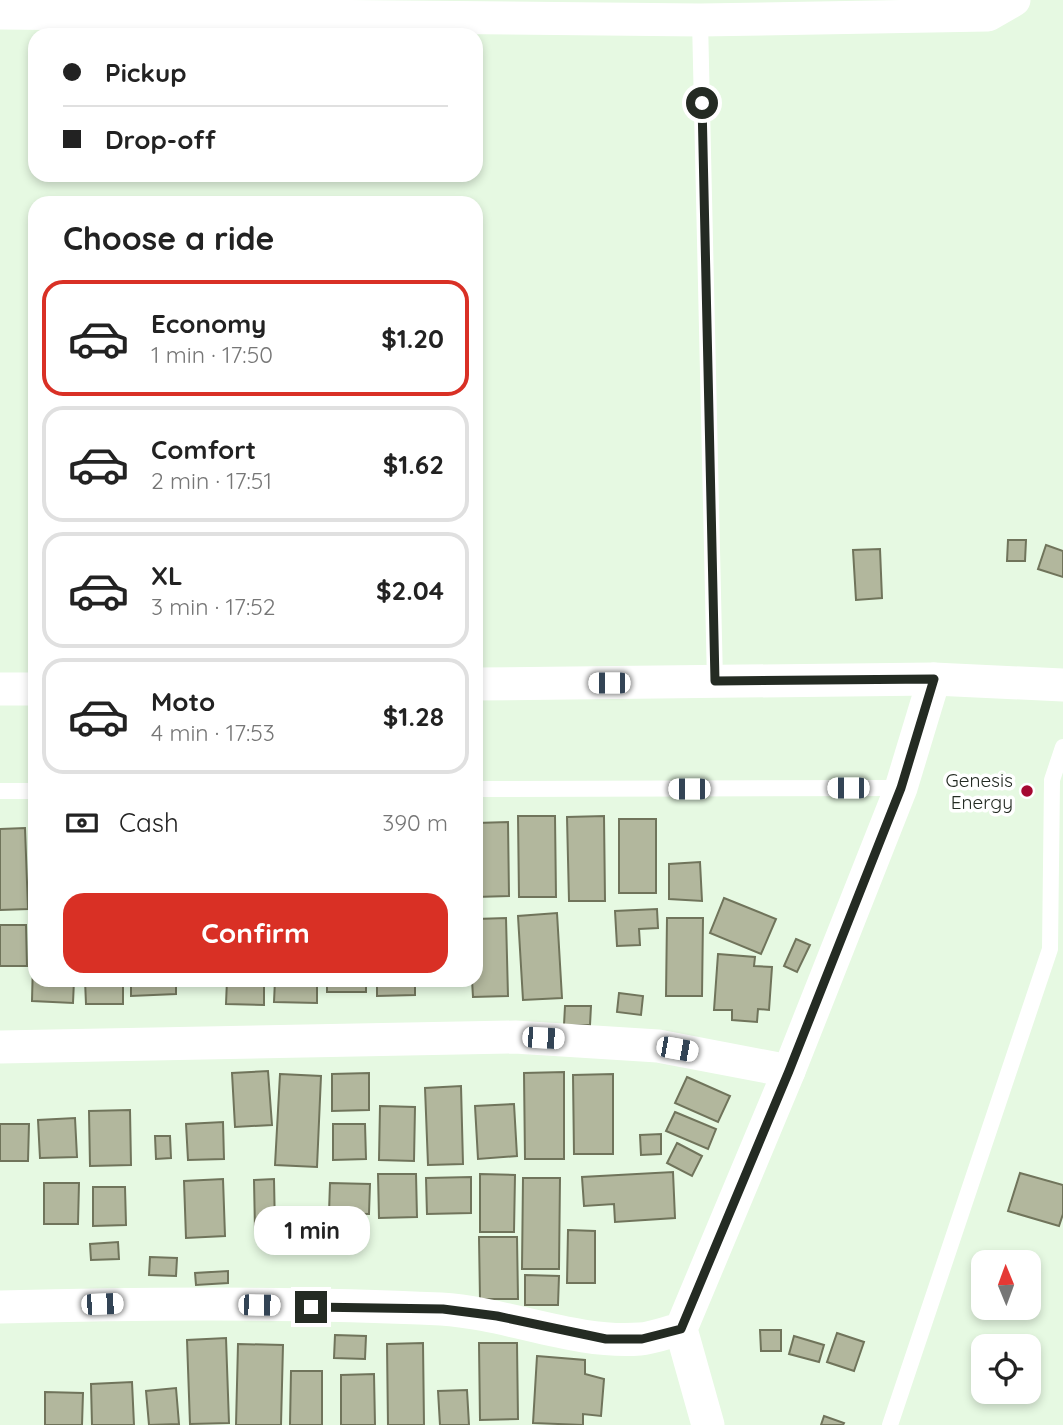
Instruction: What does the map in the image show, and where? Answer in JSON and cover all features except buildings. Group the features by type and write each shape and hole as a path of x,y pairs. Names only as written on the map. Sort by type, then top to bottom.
{"street":[{"path":"0,13 700,20 988,15 1014,0"},
{"path":"708,1425 681,1329 789,1071 901,788 934,679"},
{"path":"483,684 934,679 1063,685"},
{"path":"0,689 28,689"},
{"path":"0,1047 515,1037 657,1045 789,1071"},
{"path":"0,1307 153,1303 443,1309 497,1316 606,1339 642,1339 681,1329"}],"lane":[{"path":"700,20 715,681"},
{"path":"890,1425 1049,949 1052,780 1063,747"},
{"path":"483,789 901,788"},
{"path":"0,791 28,791"}],"place":[{"name":"Genesis Energy","path":"1027,791"}],"route":[{"path":"311,1307 443,1309 497,1316 606,1339 642,1339 681,1329 789,1071 901,788 934,679 715,681 702,103"}]}
